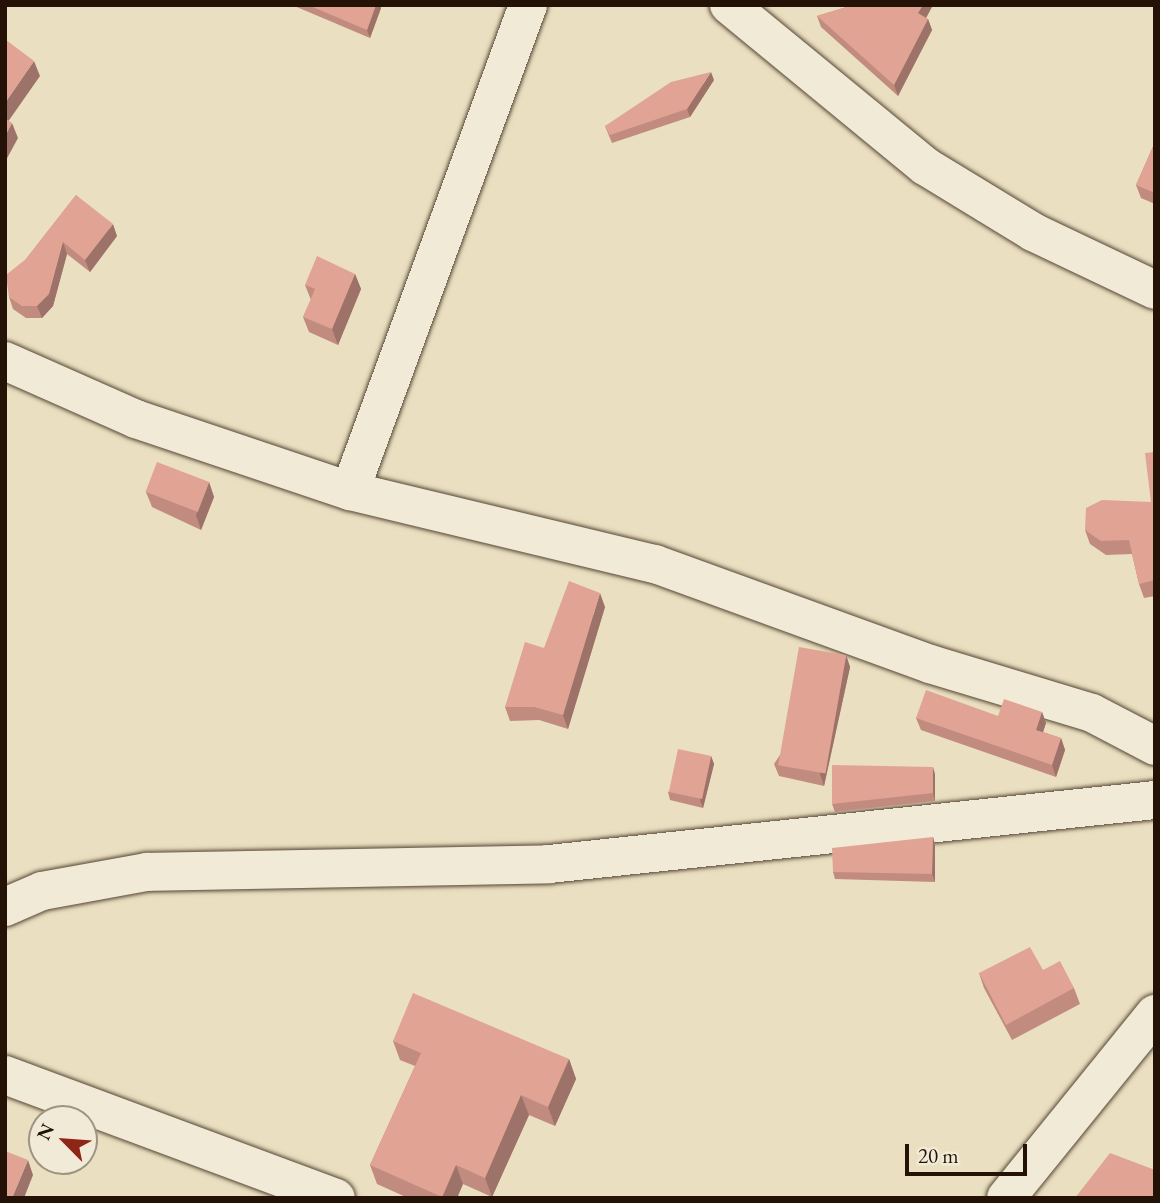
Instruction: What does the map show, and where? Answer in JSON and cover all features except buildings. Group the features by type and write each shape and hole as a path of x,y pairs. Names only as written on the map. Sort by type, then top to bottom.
{"street":[{"path":"350,491 528,5"},
{"path":"729,5 925,166 1033,232 1155,290"},
{"path":"5,361 136,419 350,491 655,565 930,664 1092,713 1155,746"},
{"path":"5,907 42,891 147,872 549,864 1155,800"},
{"path":"1006,1198 1155,1014"},
{"path":"5,1075 336,1198"}]}
